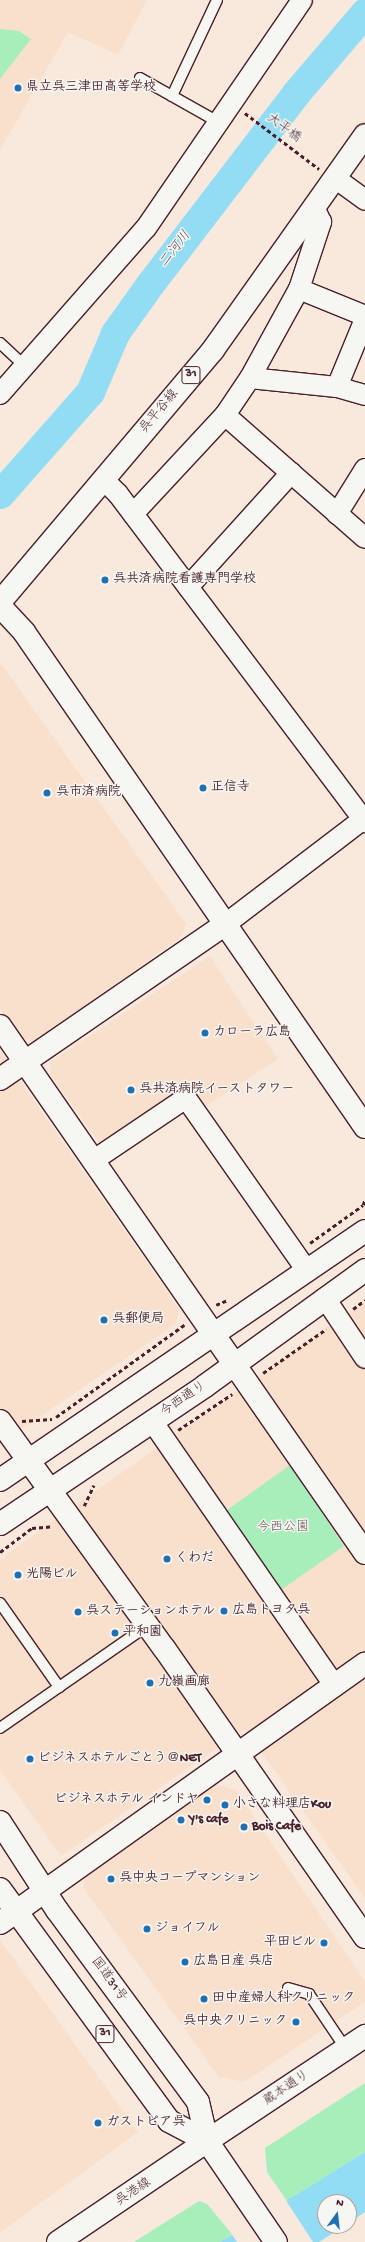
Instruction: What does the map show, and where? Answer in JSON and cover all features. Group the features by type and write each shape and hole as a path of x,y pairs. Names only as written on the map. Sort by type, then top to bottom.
{"main road":[{"name":"呉平谷線","path":"0,602 213,350 365,135"},
{"path":"0,606 24,632 227,922 365,1127"},
{"path":"0,1079 227,922"},
{"path":"0,1026 365,1553"},
{"path":"0,1480 365,1231"},
{"name":"今西通り","path":"0,1524 234,1364 365,1270"},
{"path":"0,1421 148,1626 365,1937"},
{"path":"8,1917 365,1664"},
{"name":"国道31号","path":"0,1822 45,1890 198,2102 207,2141 276,2242"},
{"name":"国道31号","path":"0,1889 8,1917 169,2121 207,2141"},
{"name":"蔵本通り","path":"207,2141 365,2036"},
{"name":"呉港線","path":"58,2242 207,2141"}],"street":[{"path":"0,394 26,367 122,258 218,122 299,1"},
{"path":"335,178 365,200"},
{"path":"133,514 225,415 250,378 299,289 321,222 314,207"},
{"path":"299,289 365,318 337,387"},
{"path":"250,378 337,387 365,395"},
{"path":"225,415 365,538"},
{"path":"337,514 365,469"},
{"path":"188,587 291,473"},
{"path":"104,480 133,514 364,820 227,922"},
{"path":"94,1160 186,1098 307,1271"},
{"path":"325,1298 338,1320 365,1358"},
{"path":"152,1421 335,1686"}],"lane":[{"path":"172,96 217,0"},
{"path":"140,78 218,122"},
{"path":"0,343 26,367"},
{"path":"0,1603 59,1688"},
{"path":"0,1728 148,1626"},
{"path":"288,1988 309,1994 346,2049"}],"path":[{"name":"大平橋","path":"238,107 316,167"},
{"path":"164,1439 248,1384 365,1300"},
{"path":"0,1552 32,1528 51,1527 85,1505 93,1486 99,1481"}],"shaded area":[{"name":"県立呉三津田高等学校","path":"0,0 147,0 118,55 68,32 0,150"},
{"name":"呉市済病院","path":"0,662 186,924 182,936 33,1043 17,1034 0,1008"},
{"path":"210,956 278,1059 200,1110 187,1089 103,1148 51,1076 50,1062"},
{"path":"0,1052 179,1309 176,1324 0,1444"},
{"path":"365,1300 365,1898 245,1729 61,1856 0,1770 0,1559"},
{"path":"217,1784 236,1790 365,1982 365,2002 244,2082 219,2077 83,1887 86,1877"},
{"path":"0,1940 138,2132 1,2232 0,2231"}],"green space":[{"path":"0,29 19,31 31,39 0,79"},
{"name":"今西公園","path":"290,1465 344,1546 278,1592 223,1513"},
{"path":"365,2083 365,2152 287,2201 267,2172 265,2148"},
{"path":"199,2201 207,2204 232,2234 220,2242 134,2242"}],"water":[{"path":"365,2152 365,2212 357,2218 357,2194 317,2194 317,2234 332,2234 319,2242 220,2242"}],"pier":[{"path":"285,2199 313,2242 237,2242 231,2233"}],"waterway":[{"name":"二河川","path":"0,494 90,392 115,333 150,284 296,93 365,12"}],"place":[{"name":"県立呉三津田高等学校","path":"18,88"},
{"name":"呉共済病院看護専門学校","path":"105,580"},
{"name":"正信寺","path":"203,788"},
{"name":"呉市済病院","path":"47,793"},
{"name":"カローラ広島","path":"205,1033"},
{"name":"呉共済病院イーストタワー","path":"131,1090"},
{"name":"呉郵便局","path":"104,1320"},
{"name":"くわだ","path":"167,1559"},
{"name":"光陽ビル","path":"18,1575"},
{"name":"広島トヨタ呉","path":"224,1611"},
{"name":"呉ステーションホテル","path":"78,1612"},
{"name":"平和園","path":"115,1633"},
{"name":"九嶺画廊","path":"150,1683"},
{"name":"ビジネスホテルごとう＠NET","path":"30,1759"},
{"name":"ビジネスホテル インドヤ","path":"207,1800"},
{"name":"小さな料理店Kou","path":"225,1805"},
{"name":"Y's cafe","path":"181,1820"},
{"name":"Bois Cafe","path":"244,1827"},
{"name":"呉中央コープマンション","path":"111,1879"},
{"name":"ジョイフル","path":"147,1929"},
{"name":"平田ビル","path":"324,1943"},
{"name":"広島日産 呉店","path":"185,1962"},
{"name":"田中産婦人科クリニック","path":"204,1999"},
{"name":"呉中央クリニック","path":"296,2022"},
{"name":"ガストピア呉","path":"98,2123"}]}
